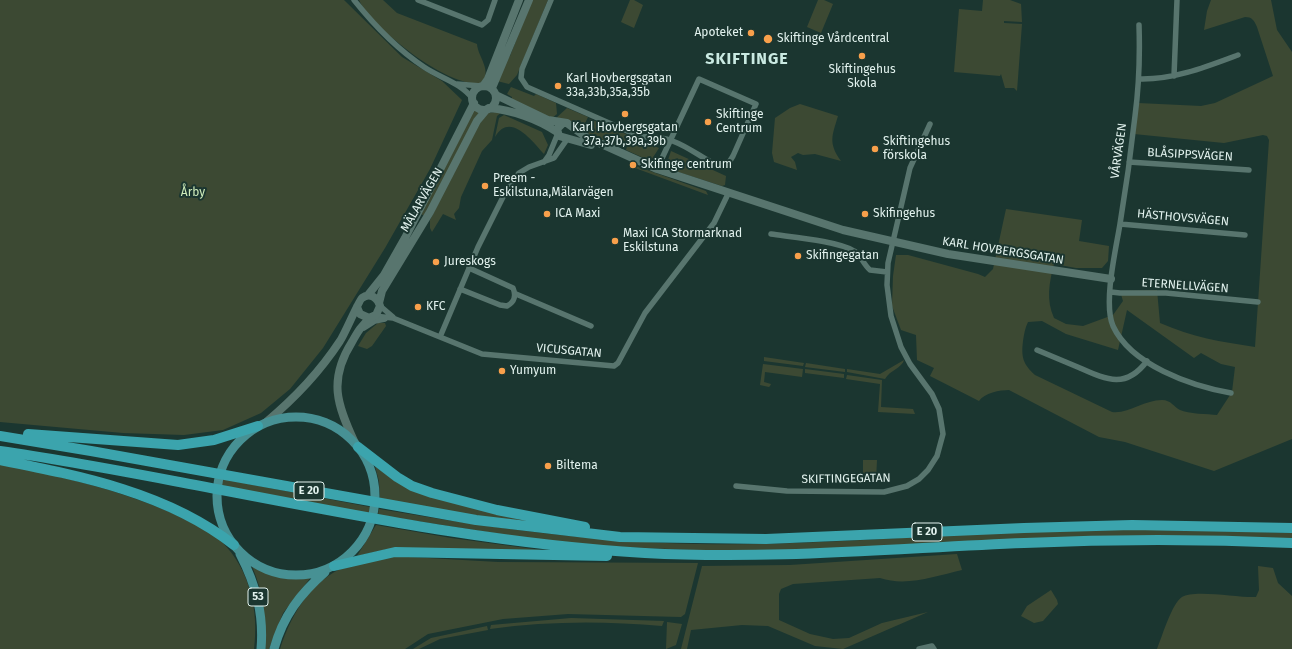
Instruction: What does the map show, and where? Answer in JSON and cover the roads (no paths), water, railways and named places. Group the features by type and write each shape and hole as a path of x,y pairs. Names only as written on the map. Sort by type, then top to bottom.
{"highway":[{"path":"0,432 178,445 214,440 262,425"},
{"name":"E 20","path":"0,436 476,520 620,537 766,539 1043,527 1132,525 1292,528"},
{"name":"E 20","path":"357,445 397,477 412,486 432,493 504,511 607,530 620,537"},
{"name":"E 20","path":"0,451 97,466 467,535 559,546 647,553"},
{"path":"0,460 71,475 142,496 189,515 208,525 236,547"},
{"name":"E 20","path":"331,567 395,552 587,556 647,553 788,555 1091,540 1201,540 1292,544"}],"main road":[{"path":"519,0 491,73 482,86 475,90 473,101 480,109 505,109 546,125 557,132 562,138 568,138 572,133 567,124 558,127 557,132"},
{"path":"488,109 496,102 494,92 529,0"},
{"path":"482,86 494,92"},
{"name":"KARL HOVBERGSGATAN","path":"494,92 548,120 567,124 586,137 657,169 728,194 843,230 851,236 992,262 1112,279"},
{"name":"MÄLARVÄGEN","path":"368,296 384,275 405,238 473,101"},
{"name":"MÄLARVÄGEN","path":"379,304 382,290 430,212 477,121 488,109"},
{"name":"KARL HOVBERGSGATAN","path":"568,138 585,142 644,167 657,169"},
{"path":"262,425 309,382 325,362 344,335 360,300 368,296 374,297 379,304 379,310 359,331 340,365 337,386 337,399 342,416 357,445"},
{"path":"357,307 361,315 372,317"},
{"name":"53","path":"261,649 262,621 256,591 236,547 223,526 217,507 218,483 226,460 236,445 262,425 292,417 307,418 326,423 344,433 357,445 367,461 374,484 374,510 366,533 356,548 331,567 297,600 282,626 274,649"},
{"name":"53","path":"236,547 247,559 278,574 306,575 331,567"}],"street":[{"path":"354,0 384,34 402,51 424,67 456,84 473,101"},
{"path":"418,0 482,24 488,20 495,0"},
{"path":"551,0 522,69 521,78 524,83 536,92 641,137 654,136 672,140 681,143 718,166 728,164 756,104 698,79 672,140 657,169"},
{"path":"1174,76 1177,0"},
{"name":"VÅRVÄGEN","path":"1139,25 1139,79 1112,279 1110,316 1116,331 1124,343 1162,371 1187,382 1231,393"},
{"path":"1139,79 1158,79 1174,76 1238,55"},
{"path":"456,84 482,86"},
{"path":"892,243 910,168 930,124"},
{"path":"544,162 549,155 557,132"},
{"path":"440,337 469,268 507,189 519,173 529,167 554,158 568,138"},
{"name":"BLÅSIPPSVÄGEN","path":"1129,162 1249,170"},
{"name":"VICUSGATAN","path":"372,317 393,318 482,354 616,365 645,313 714,223 728,194"},
{"name":"HÄSTHOVSVÄGEN","path":"1120,224 1245,235"},
{"path":"771,234 822,241 852,249 859,255 870,270 886,272"},
{"name":"SKIFTINGEGATAN","path":"736,486 787,491 884,492 907,486 919,479 928,470 937,456 943,434 941,417 932,394 910,364 896,335 888,304 886,272 892,243"},
{"path":"469,268 513,288 516,294 591,326"},
{"path":"460,289 504,306 511,304 516,294"},
{"name":"ETERNELLVÄGEN","path":"1111,292 1166,293 1258,302"},
{"name":"VICUSGATAN","path":"379,304 393,318"},
{"path":"359,331 375,321 393,318"},
{"path":"1037,350 1111,380 1125,379 1134,375 1147,361"},
{"path":"920,649 928,645 932,646 934,649"}],"place":[{"name":"Apoteket","path":"751,33"},
{"name":"Skiftinge Vårdcentral","path":"768,39"},
{"name":"Skiftingehus Skola","path":"862,56"},
{"name":"Karl Hovbergsgatan 33a,33b,35a,35b","path":"558,86"},
{"name":"Karl Hovbergsgatan 37a,37b,39a,39b","path":"625,114"},
{"name":"Skiftinge Centrum","path":"708,122"},
{"name":"Skiftingehus förskola","path":"875,149"},
{"name":"Skifinge centrum","path":"633,165"},
{"name":"Preem - Eskilstuna,Mälarvägen","path":"485,186"},
{"name":"ICA Maxi","path":"547,214"},
{"name":"Skifingehus","path":"865,214"},
{"name":"Maxi ICA Stormarknad Eskilstuna","path":"615,241"},
{"name":"Skifingegatan","path":"798,256"},
{"name":"Jureskogs","path":"436,262"},
{"name":"KFC","path":"418,307"},
{"name":"Yumyum","path":"502,371"},
{"name":"Biltema","path":"548,466"}],"district":[{"name":"SKIFTINGE","path":"747,60"}],"park label":[{"name":"Årby","path":"193,193"}]}
